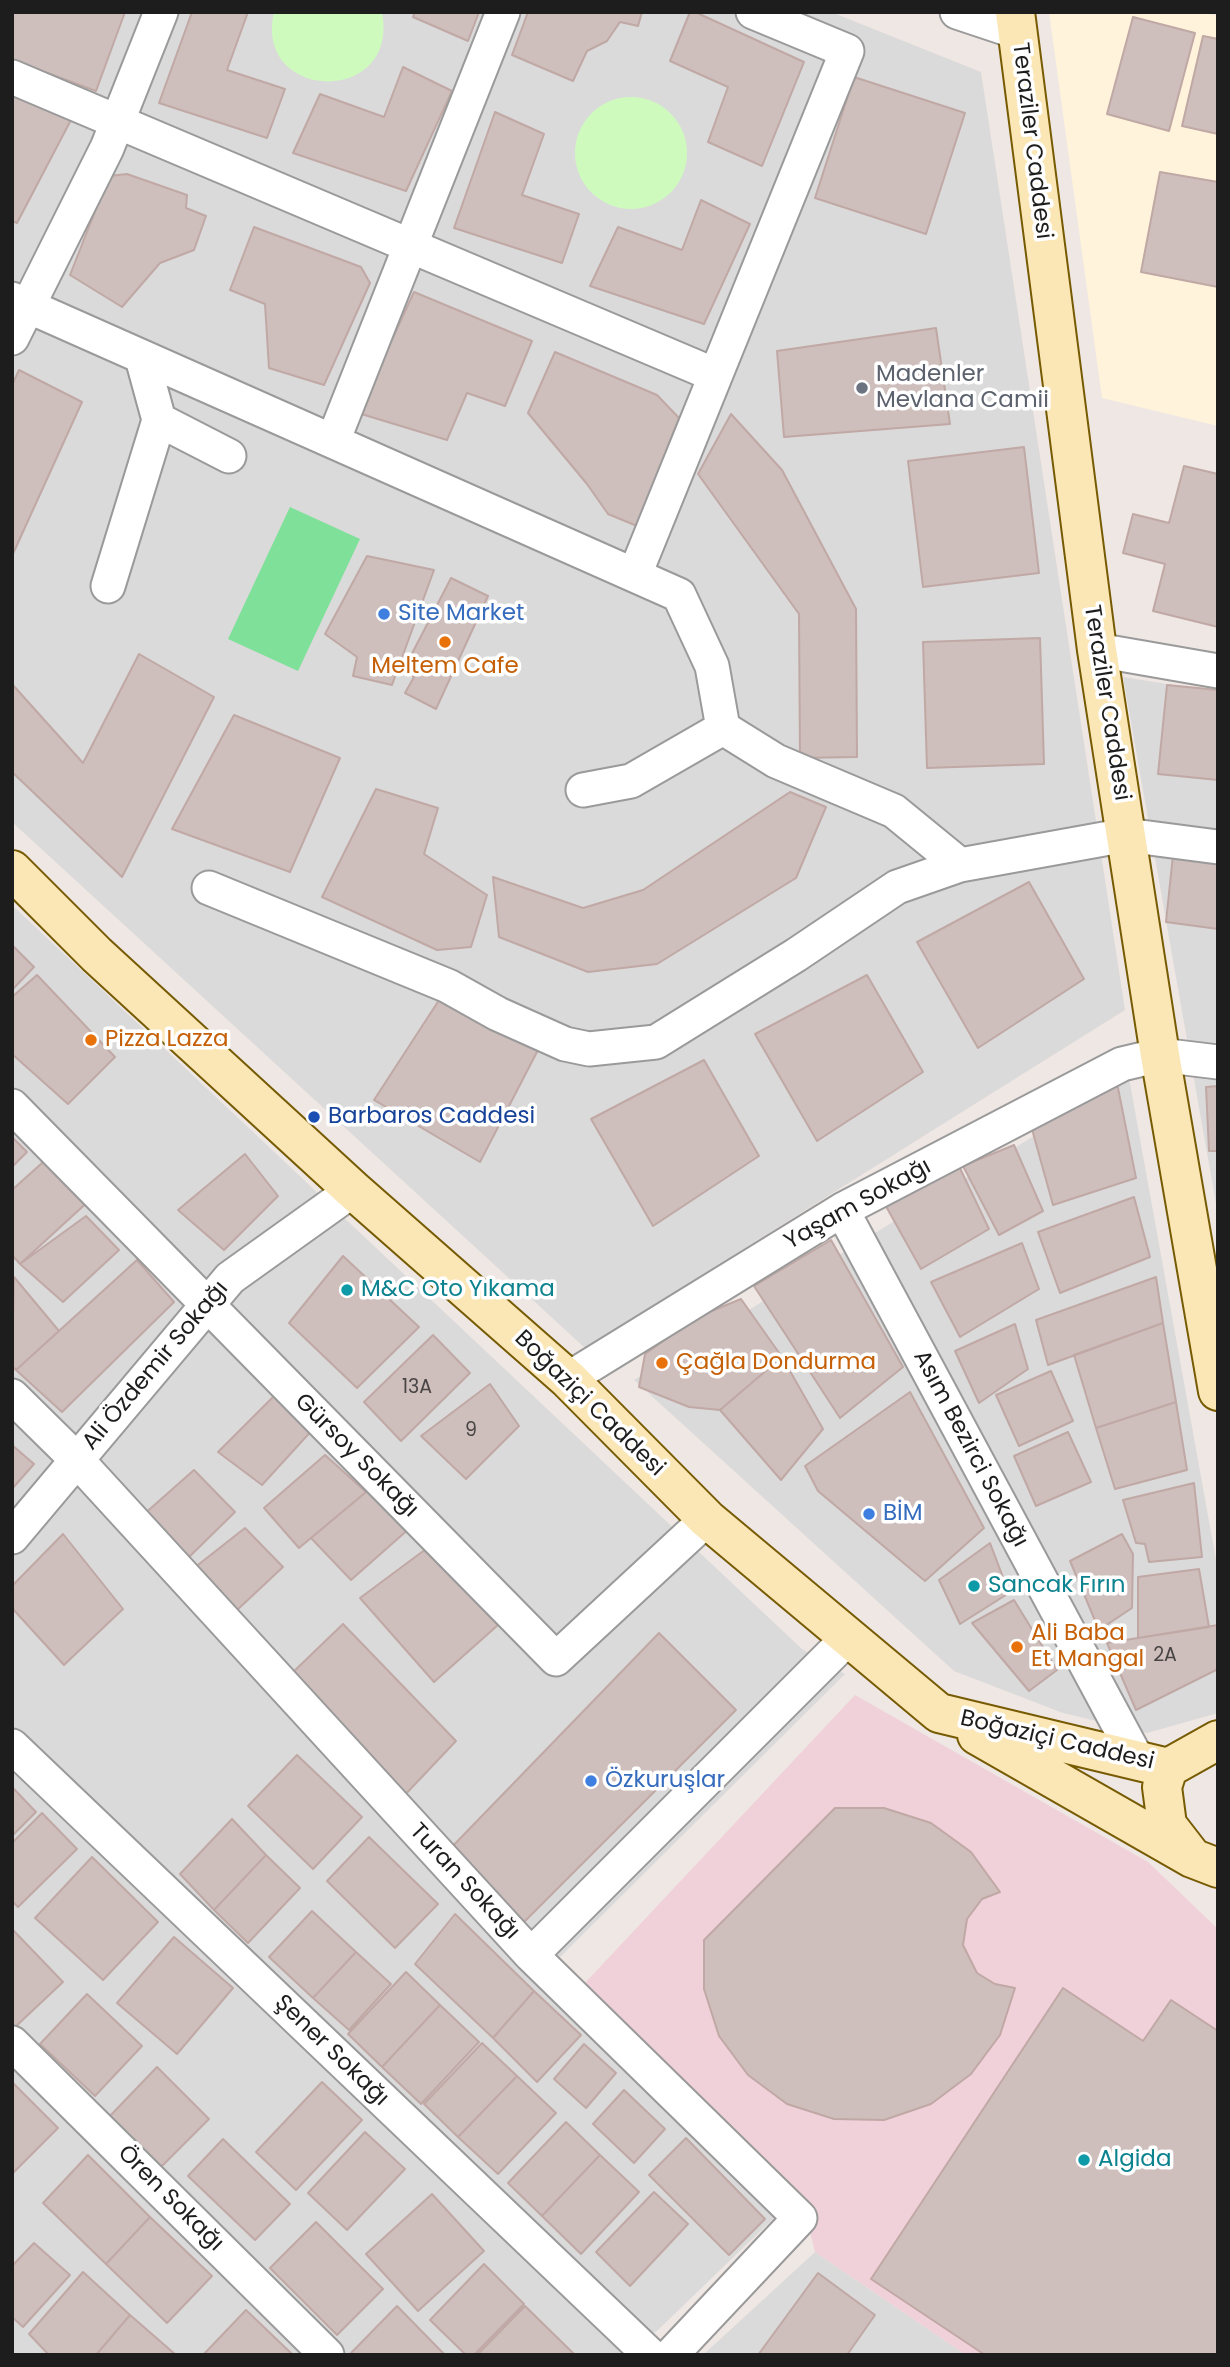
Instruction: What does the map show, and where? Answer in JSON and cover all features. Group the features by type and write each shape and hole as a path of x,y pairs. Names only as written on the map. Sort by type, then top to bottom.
{"main road":[{"name":"Teraziler Caddesi","path":"1016,22 1097,650 1160,1055 1208,1280 1218,1391"},
{"name":"Boğaziçi Caddesi","path":"12,870 97,955 353,1190 568,1379 707,1518 939,1713 1153,1764"},
{"path":"939,1713 1205,1863"},
{"path":"1218,1740 1153,1764 1162,1787 1167,1825 1205,1863 1218,1885"}],"street":[{"path":"12,338 20,303 101,160 161,12"},
{"path":"333,441 503,12"},
{"path":"635,574 847,51 753,12"},
{"path":"957,12 1016,22"},
{"path":"12,77 715,375"},
{"path":"20,303 679,595 712,666 723,729 776,761 894,811 960,865"},
{"path":"108,586 159,420 142,358"},
{"path":"159,420 229,456"},
{"path":"1097,650 1218,671"},
{"path":"583,790 631,782 723,729"},
{"path":"209,887 448,986 498,1014 565,1044 589,1049 656,1042 796,956 897,887 960,865 1126,835 1218,847"},
{"path":"1160,1055 1218,1062"},
{"name":"Yaşam Sokağı","path":"568,1379 842,1210 1122,1064 1160,1055"},
{"name":"Gürsoy Sokağı","path":"12,1107 556,1659 707,1518"},
{"name":"Ali Özdemir Sokağı","path":"12,1537 230,1279 353,1190"},
{"name":"Asım Bezirci Sokağı","path":"842,1210 1153,1764"},
{"name":"Turan Sokağı","path":"12,1396 76,1459 531,1955 800,2218 671,2355"},
{"path":"531,1955 849,1637"},
{"name":"Şener Sokağı","path":"12,1746 650,2355"},
{"name":"Ören Sokağı","path":"12,2043 327,2355"}],"shaded area":[{"path":"12,12 831,12 981,72 1125,1010 585,1348 12,822"},
{"path":"1049,12 1200,12 1218,16 1218,426 1102,398"},
{"path":"1123,677 1218,692 1218,1215"},
{"path":"12,905 802,1649 845,1674 535,1982 776,2216 658,2330 622,2355 12,2355"},
{"path":"1129,1078 1218,1571 1218,1713 1147,1733 1063,1713 954,1671 634,1380"},
{"path":"855,1695 1148,1862 1218,1929 1218,2355 966,2355 815,2252 805,2212 584,1984"},
{"path":"815,2252 966,2355 703,2355"}],"green space":[{"path":"274,12 382,12 382,43 370,65 350,77 327,81 304,77 285,63 273,42"},
{"path":"631,97 653,101 671,113 683,131 687,153 683,175 671,193 653,205 631,209 609,205 591,193 579,175 575,153 579,131 591,113 609,101"},
{"path":"290,507 360,539 298,671 228,639"}],"building":[{"path":"12,12 125,12 96,91 12,60"},
{"path":"192,12 248,12 227,70 285,89 267,138 159,103"},
{"path":"415,12 479,12 468,41 413,17"},
{"path":"528,12 642,12 638,26 620,22 607,41 587,51 573,81 512,55"},
{"path":"690,12 804,62 762,166 708,142 728,87 670,61"},
{"path":"1133,17 1195,33 1169,131 1107,114"},
{"path":"1203,36 1218,39 1218,134 1182,126"},
{"path":"403,67 452,91 406,191 293,153 320,94 384,117"},
{"path":"854,77 965,113 926,234 815,198"},
{"path":"12,87 72,118 17,223 12,221"},
{"path":"495,112 544,134 522,195 579,214 562,263 454,228"},
{"path":"1160,172 1218,182 1218,287 1141,272"},
{"path":"127,174 187,195 186,208 206,216 194,250 160,263 122,307 70,275 109,176"},
{"path":"701,200 750,224 704,324 590,286 618,227 682,250"},
{"path":"254,227 361,267 370,283 324,385 269,368 265,304 230,290"},
{"path":"414,292 532,341 505,406 467,393 447,440 358,413"},
{"name":"Madenler Mevlana Camii","path":"936,328 950,424 784,437 777,351"},
{"path":"555,352 657,395 679,418 637,526 608,514 587,484 528,413"},
{"path":"19,370 82,402 12,556 12,385"},
{"path":"731,414 782,470 856,609 857,757 800,758 799,614 698,474"},
{"path":"1024,447 1039,573 923,587 908,461"},
{"path":"1184,466 1218,474 1218,627 1153,611 1165,564 1123,553 1133,514 1169,523"},
{"path":"367,556 434,570 392,685 353,676 357,657 325,634"},
{"path":"451,578 488,596 436,709 405,693 414,677 404,669"},
{"path":"1040,638 1044,764 927,768 923,642"},
{"path":"139,654 214,697 122,877 12,772 12,684 83,763"},
{"path":"1167,685 1218,690 1218,780 1158,774"},
{"path":"234,715 340,758 290,872 172,829"},
{"path":"376,789 438,808 424,854 487,895 471,947 437,950 322,897"},
{"path":"790,792 826,807 796,878 657,964 588,972 499,937 493,877 583,908 643,890"},
{"path":"1173,855 1218,860 1218,929 1166,922"},
{"path":"1029,882 1084,979 978,1048 917,942"},
{"path":"12,945 34,967 12,990"},
{"path":"37,975 115,1057 68,1104 12,1054 12,997"},
{"path":"867,975 923,1072 817,1141 755,1034"},
{"path":"443,994 538,1050 480,1162 374,1100"},
{"path":"704,1060 759,1156 653,1226 591,1119"},
{"path":"1117,1083 1136,1178 1053,1205 1030,1122"},
{"path":"1218,1086 1218,1151 1209,1151 1206,1087"},
{"path":"12,1137 27,1152 12,1167"},
{"path":"1014,1145 1043,1211 999,1235 963,1166"},
{"path":"52,1154 92,1198 20,1264 12,1255 12,1190"},
{"path":"245,1154 278,1196 224,1250 178,1210"},
{"path":"957,1162 989,1229 921,1269 883,1201"},
{"path":"1134,1197 1150,1257 1060,1293 1038,1232"},
{"path":"86,1216 119,1250 63,1302 20,1264"},
{"path":"831,1240 903,1367 840,1418 754,1286"},
{"path":"1022,1243 1039,1289 960,1337 931,1282"},
{"name":"M&C Oto Yıkama","path":"343,1256 419,1327 357,1388 289,1323"},
{"path":"137,1260 174,1302 62,1412 16,1370"},
{"path":"14,1277 59,1331 16,1370 12,1366"},
{"path":"1156,1277 1163,1323 1048,1365 1036,1320"},
{"path":"741,1299 782,1357 720,1410 689,1407 639,1387 645,1354 697,1317"},
{"path":"1163,1323 1176,1402 1096,1428 1074,1355"},
{"path":"1015,1324 1028,1369 979,1403 955,1351"},
{"path":"433,1335 470,1373 401,1441 364,1402"},
{"path":"782,1357 823,1429 781,1480 720,1410"},
{"path":"1051,1371 1073,1421 1019,1446 996,1395"},
{"path":"490,1384 519,1426 466,1479 421,1436"},
{"path":"280,1390 315,1427 262,1485 218,1452"},
{"path":"910,1392 984,1528 925,1581 818,1491 805,1466"},
{"path":"1176,1402 1187,1470 1115,1489 1096,1428"},
{"path":"1068,1432 1091,1482 1036,1506 1014,1456"},
{"path":"12,1445 34,1464 12,1489"},
{"path":"325,1455 366,1492 299,1548 264,1508"},
{"path":"194,1470 235,1512 184,1562 142,1516"},
{"path":"1194,1483 1202,1557 1149,1562 1145,1544 1136,1543 1123,1500"},
{"path":"372,1487 411,1527 351,1580 311,1538"},
{"path":"245,1528 283,1567 235,1612 194,1568"},
{"path":"63,1534 123,1609 64,1665 12,1608 12,1586"},
{"path":"1122,1534 1133,1554 1132,1608 1099,1630 1070,1561"},
{"name":"Sancak Fırın","path":"990,1543 1009,1593 960,1624 939,1580"},
{"path":"430,1546 498,1625 434,1682 360,1598"},
{"path":"1199,1569 1209,1627 1138,1638 1138,1577"},
{"name":"Ali Baba Et Mangal","path":"1014,1600 1057,1670 1029,1691 972,1623"},
{"path":"343,1624 456,1741 401,1799 289,1676"},
{"path":"1218,1625 1218,1669 1136,1710 1107,1643"},
{"name":"Özkuruşlar","path":"659,1633 736,1710 524,1922 447,1852"},
{"path":"297,1755 362,1817 313,1869 248,1806"},
{"path":"12,1787 36,1812 12,1836"},
{"path":"835,1808 884,1808 931,1823 971,1852 1000,1892 982,1899 967,1919 963,1945 977,1973 995,1984 1015,1988 1000,2035 971,2074 931,2104 884,2120 834,2119 787,2104 748,2075 719,2036 704,1989 704,1940"},
{"path":"42,1813 77,1849 18,1907 12,1901 12,1843"},
{"path":"232,1819 266,1855 214,1910 180,1874"},
{"path":"369,1837 438,1904 395,1948 327,1881"},
{"path":"266,1855 300,1888 248,1943 214,1910"},
{"path":"92,1857 158,1922 103,1980 35,1918"},
{"path":"312,1911 356,1952 313,1998 269,1957"},
{"path":"455,1914 534,1991 493,2038 415,1964"},
{"path":"12,1929 63,1982 13,2029 12,2028"},
{"path":"174,1937 233,1988 177,2054 117,2003"},
{"path":"356,1952 391,1984 349,2030 313,1998"},
{"path":"406,1972 440,2005 382,2067 348,2034"},
{"name":"Algida","path":"1063,1988 1143,2041 1171,2000 1218,2031 1218,2355 985,2355 871,2279"},
{"path":"534,1991 581,2035 537,2082 493,2038"},
{"path":"87,1994 142,2046 95,2096 40,2044"},
{"path":"440,2005 479,2042 421,2104 382,2067"},
{"path":"482,2043 517,2076 458,2137 424,2104"},
{"path":"584,2044 616,2073 586,2108 554,2079"},
{"path":"157,2067 209,2119 160,2168 109,2117"},
{"path":"517,2076 556,2113 498,2174 458,2137"},
{"path":"12,2082 58,2128 12,2174"},
{"path":"322,2082 362,2120 296,2190 256,2152"},
{"path":"624,2090 665,2129 634,2163 593,2124"},
{"path":"566,2122 600,2155 542,2216 508,2183"},
{"path":"365,2132 405,2169 347,2230 308,2193"},
{"path":"686,2138 765,2219 729,2255 649,2175"},
{"path":"223,2139 290,2204 255,2240 188,2176"},
{"path":"88,2155 150,2217 106,2264 43,2203"},
{"path":"600,2155 639,2192 581,2254 542,2216"},
{"path":"654,2192 688,2224 630,2286 596,2252"},
{"path":"432,2194 484,2251 418,2311 366,2254"},
{"path":"150,2217 212,2276 167,2323 106,2264"},
{"path":"316,2222 383,2289 337,2335 270,2268"},
{"path":"34,2243 70,2275 23,2327 12,2317 12,2266"},
{"path":"484,2264 524,2304 474,2355 466,2355 430,2320"},
{"path":"83,2272 130,2315 96,2355 49,2355 29,2334"},
{"path":"818,2273 875,2315 847,2355 758,2355"},
{"path":"397,2306 445,2355 351,2353"},
{"path":"525,2306 575,2355 477,2355"},
{"path":"246,2310 293,2355 203,2355"},
{"path":"130,2315 176,2355 96,2355"}],"place":[{"name":"Madenler Mevlana Camii","path":"862,388"},
{"name":"Site Market","path":"384,614"},
{"name":"Meltem Cafe","path":"445,642"},
{"name":"Pizza Lazza","path":"91,1040"},
{"name":"Barbaros Caddesi","path":"314,1117"},
{"name":"M&C Oto Yıkama","path":"347,1290"},
{"name":"Çağla Dondurma","path":"662,1363"},
{"name":"BİM","path":"869,1514"},
{"name":"Sancak Fırın","path":"974,1586"},
{"name":"Ali Baba Et Mangal","path":"1017,1647"},
{"name":"Özkuruşlar","path":"591,1781"},
{"name":"Algida","path":"1084,2160"}]}
